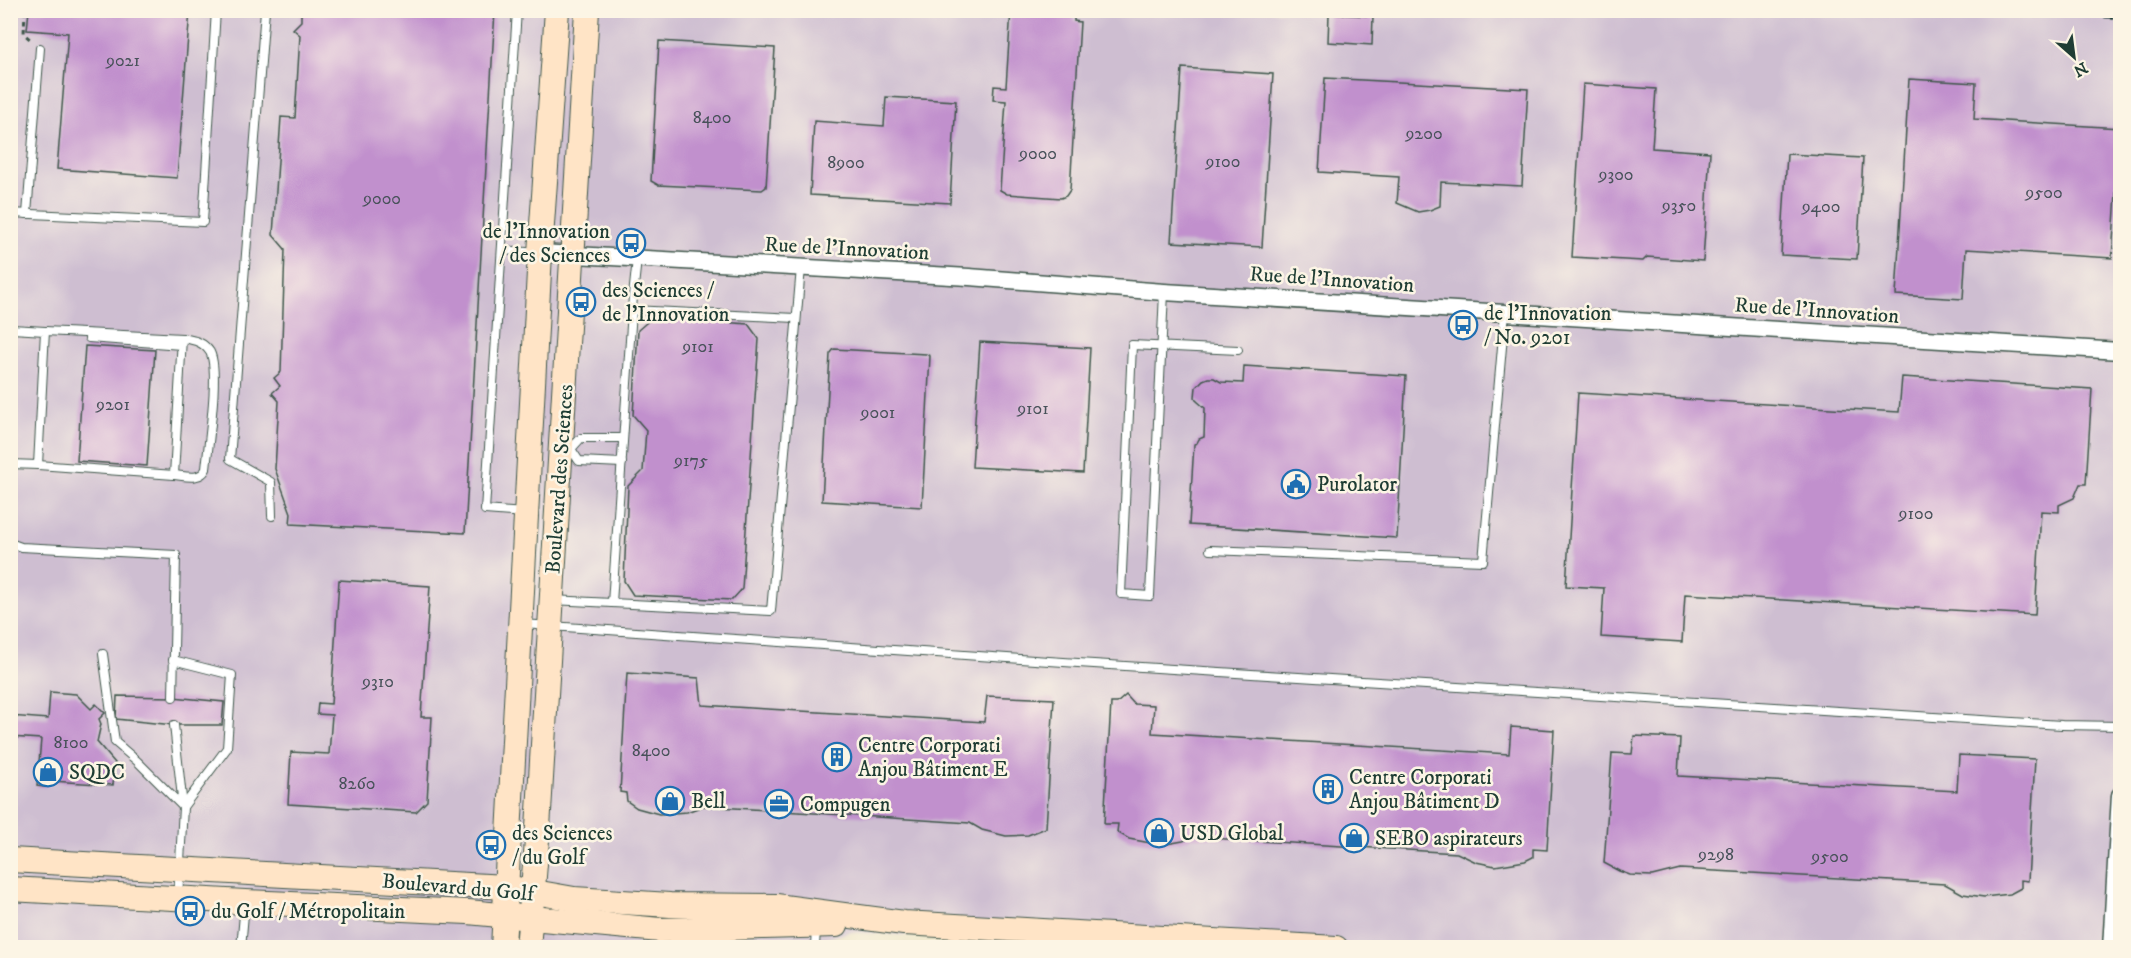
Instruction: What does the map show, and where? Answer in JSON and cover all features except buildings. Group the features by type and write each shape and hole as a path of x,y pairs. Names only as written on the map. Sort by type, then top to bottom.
{"street":[{"name":"Boulevard des Sciences","path":"503,948 525,513 557,10"},
{"name":"Boulevard des Sciences","path":"528,948 550,626 566,449 573,255 587,10"},
{"name":"Rue de l'Innovation","path":"540,253 980,278 1164,292 2121,351"},
{"path":"2114,937 2121,795"},
{"name":"Boulevard du Golf","path":"10,860 506,887 574,899 659,904 776,906 904,923 1167,943 1336,948"},
{"name":"Boulevard du Golf","path":"10,889 456,911 660,930 815,937 904,923"}],"lane":[{"path":"10,213 203,222 216,10"},
{"path":"265,10 230,459 271,482 272,516"},
{"path":"517,10 485,510 525,513"},
{"path":"27,214 40,48"},
{"path":"502,250 540,253"},
{"path":"612,603 637,259"},
{"path":"552,600 771,611 801,268"},
{"path":"1164,292 1162,347 1150,596 1121,594 1132,345 1162,347 1238,350"},
{"path":"632,310 796,318"},
{"path":"1210,550 1483,561 1505,313"},
{"path":"10,359 11,329 76,331 85,338 200,342 209,351 213,360 214,381 206,469 198,477 10,464"},
{"path":"38,465 45,331"},
{"path":"174,475 181,342"},
{"path":"622,463 579,461 566,449 581,438 623,438"},
{"path":"10,543 21,547 176,555 173,697"},
{"path":"519,624 1078,663 2121,726"},
{"path":"103,654 115,742 138,760 183,807"},
{"path":"173,660 232,675 227,748 183,807"},
{"path":"174,725 183,807 177,898"},
{"path":"241,948 245,902"}],"path":[{"path":"24,34 25,10"}],"shaded area":[{"path":"16,11 2120,11 2120,947 1126,948 850,932 794,948 11,948 10,89"}],"railway":[{"path":"2010,10 2120,17"}],"place":[{"name":"de l'Innovation / des Sciences","path":"631,243"},
{"name":"des Sciences / de l'Innovation","path":"581,302"},
{"name":"de l'Innovation / No. 9201","path":"1463,325"},
{"name":"Purolator","path":"1296,484"},
{"name":"Centre Corporati Anjou Bâtiment E","path":"837,757"},
{"name":"SQDC","path":"48,772"},
{"name":"Centre Corporati Anjou Bâtiment D","path":"1328,789"},
{"name":"Bell","path":"670,801"},
{"name":"Compugen","path":"779,804"},
{"name":"USD Global","path":"1159,833"},
{"name":"SEBO aspirateurs","path":"1354,838"},
{"name":"des Sciences / du Golf","path":"491,845"},
{"name":"du Golf / Métropolitain","path":"190,911"}]}
